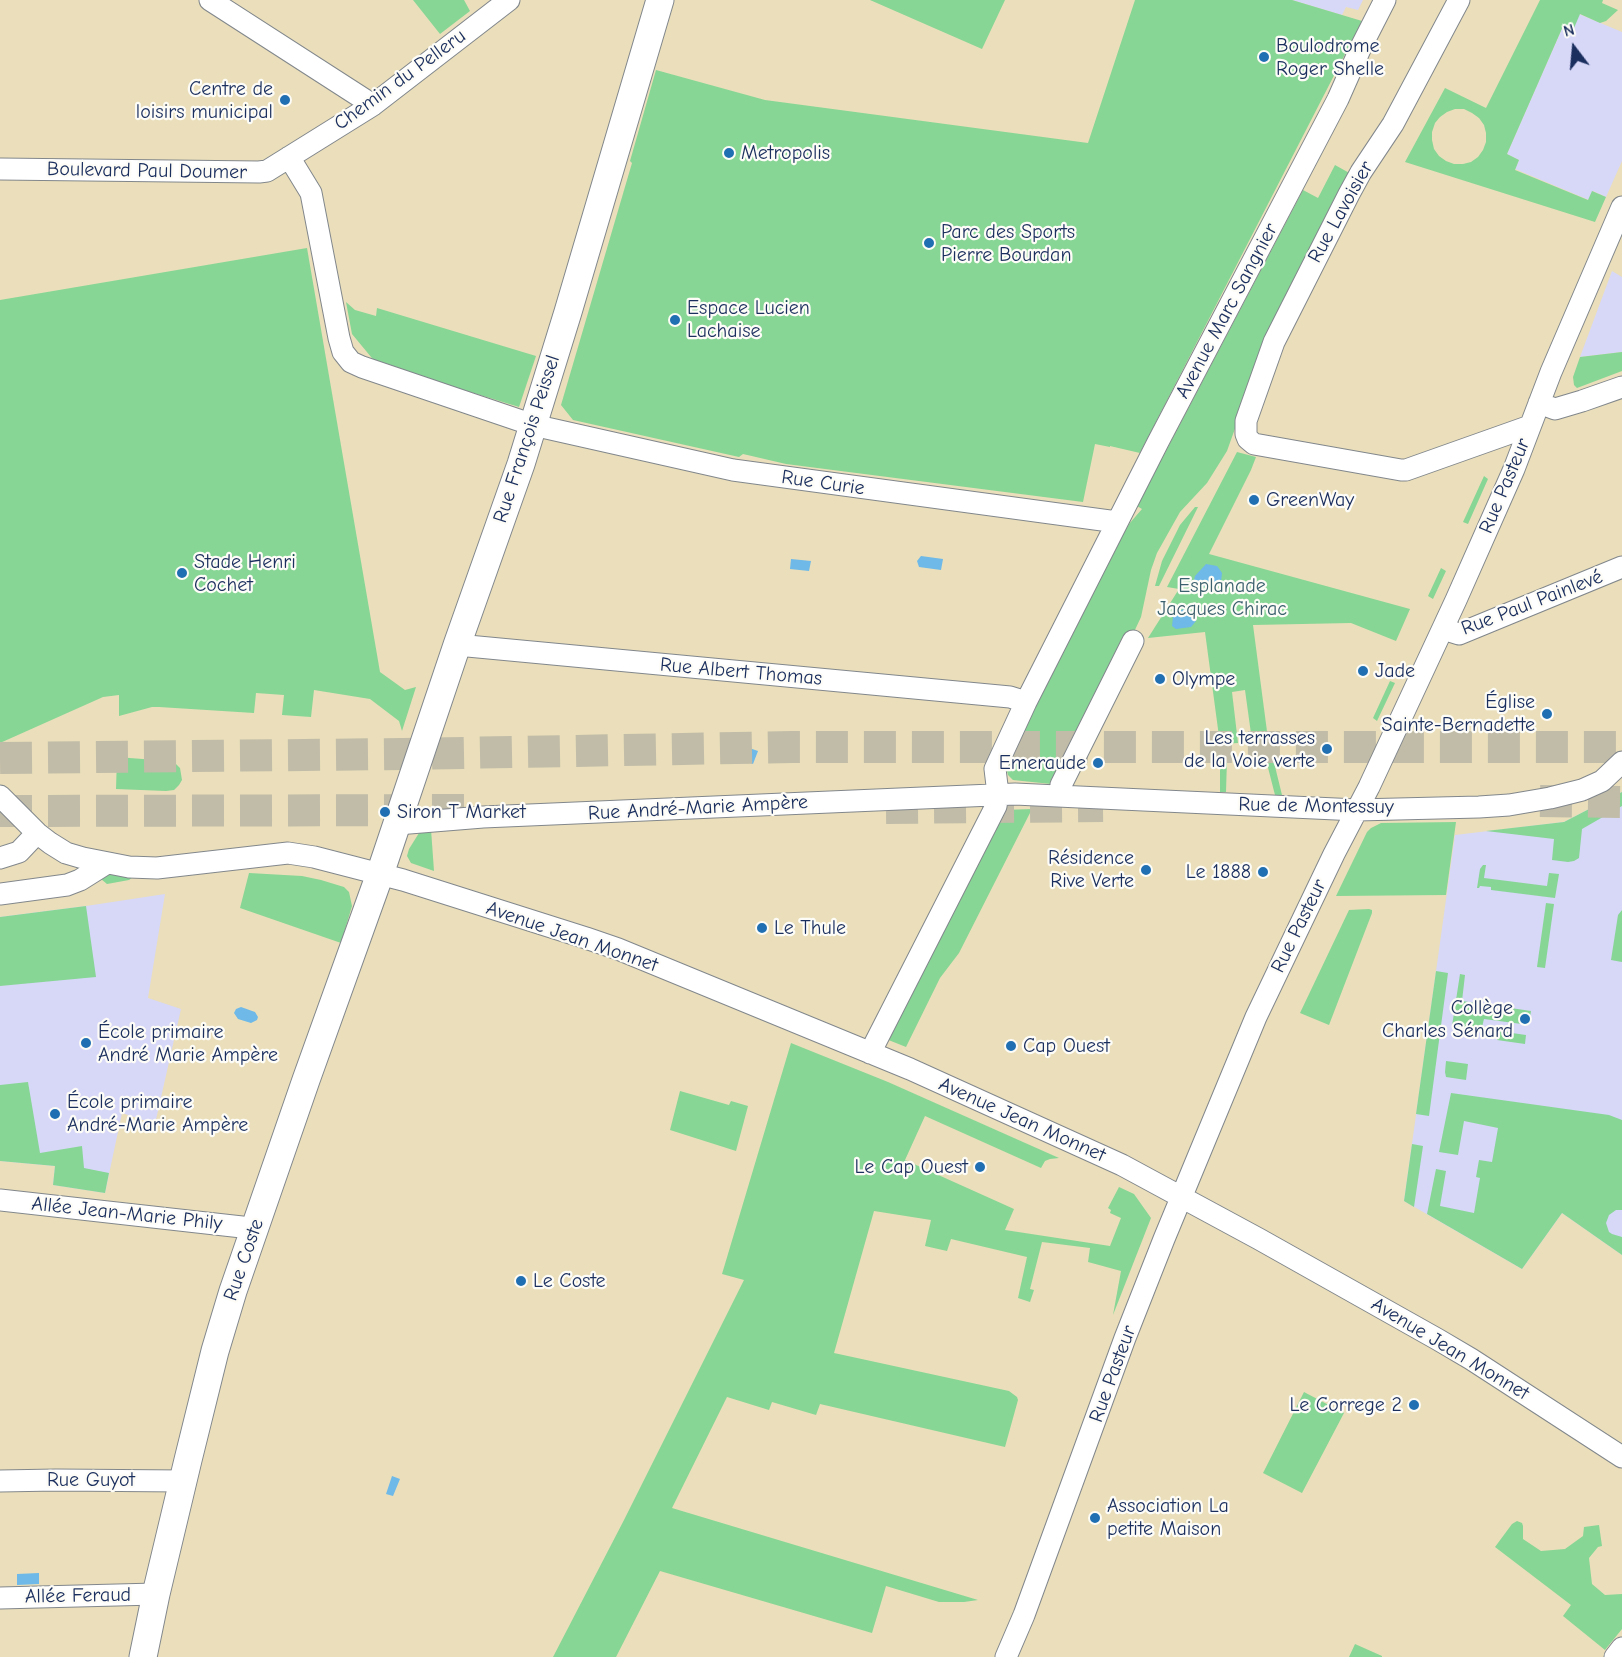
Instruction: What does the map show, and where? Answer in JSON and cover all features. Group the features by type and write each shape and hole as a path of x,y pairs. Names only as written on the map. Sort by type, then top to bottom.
{"main road":[{"name":"Rue François Peissel","path":"380,874 521,464 660,0"},
{"name":"Rue Coste","path":"143,1657 183,1481 215,1351 233,1291 380,874"}],"street":[{"path":"210,0 373,105"},
{"name":"Chemin du Pelleru","path":"289,157 373,105 509,0"},
{"name":"Avenue Marc Sangnier","path":"998,795 995,769 1026,702 1117,522 1338,99 1385,0"},
{"name":"Avenue Marc Sangnier","path":"1338,99 1371,50 1397,0"},
{"name":"Rue Lavoisier","path":"1459,0 1394,124 1361,172 1349,194 1274,342 1246,421 1246,434 1254,444 1406,470 1530,426"},
{"name":"Rue Curie","path":"289,157 311,193 343,352 351,362 362,367 533,425 733,470 1117,522"},
{"name":"Boulevard Paul Doumer","path":"0,169 259,172 267,171 289,157"},
{"name":"Rue Pasteur","path":"1006,1657 1024,1615 1125,1338 1180,1197 1256,1017 1337,848 1370,787 1443,629 1514,468 1622,207"},
{"path":"1539,403 1555,409 1622,387"},
{"name":"Rue Paul Painlevé","path":"1443,629 1459,634 1622,567"},
{"path":"1060,785 1133,641"},
{"name":"Rue Albert Thomas","path":"457,645 1002,696 1026,702"},
{"name":"Rue de Montessuy","path":"998,795 1045,795 1357,810 1499,806 1582,790 1602,781 1622,762"},
{"path":"870,1053 996,806 998,795"},
{"name":"Rue André-Marie Ampère","path":"397,824 451,819 998,795"},
{"path":"0,796 50,843 66,852 107,863"},
{"path":"0,858 19,852 37,833"},
{"name":"Avenue Jean Monnet","path":"107,863 138,868 288,854 314,857 380,874 597,941 870,1053 1102,1156 1259,1239 1446,1344 1622,1457"},
{"path":"0,894 67,885 80,880 107,863"},
{"name":"Allée Jean-Marie Phily","path":"0,1200 254,1230"},
{"name":"Rue Guyot","path":"0,1481 183,1481"},
{"name":"Allée Feraud","path":"0,1598 156,1594"},
{"path":"1615,1657 1622,1648"}],"shaded area":[{"path":"1292,0 1363,0 1358,10 1346,7 1342,15"},
{"path":"1579,14 1622,32 1622,161 1606,197 1593,191 1589,200 1515,169 1519,160 1507,154 1564,24"},
{"path":"1612,271 1622,277 1622,352 1580,357"},
{"name":"Collège Charles Sénard","path":"1622,792 1622,1255 1562,1213 1522,1269 1404,1201 1455,835 1564,822"},
{"name":"École primaire André Marie Ampère","path":"165,894 148,998 181,1009 155,1124 122,1113 105,1193 53,1185 55,1166 0,1161 0,917"}],"green space":[{"path":"413,0 464,0 470,11 440,34"},
{"path":"870,0 1005,0 982,49"},
{"name":"Parc des Sports Pierre Bourdan","path":"1135,0 1292,0 1362,21 1140,453 1095,444 1083,502 786,464 743,454 739,457 573,420 561,405 632,163 630,161 656,70 765,100 1088,143"},
{"path":"1540,0 1603,0 1602,3 1618,10 1606,21 1600,23 1580,14 1574,28 1564,24 1507,154 1519,160 1515,170 1588,200 1592,191 1606,197 1595,222 1405,162 1445,88 1486,108","holes":["1455,109 1464,109 1479,118 1484,125 1486,142 1478,157 1471,162 1454,164 1439,156 1434,149 1432,132 1440,117"]},
{"path":"1335,165 1353,175 1254,375 1227,451 1207,483 1180,512 1157,553 1141,617 1134,632 1051,784 1013,780 1008,775 1006,767 1008,760 1114,551 1129,524 1142,509 1137,506 1303,190 1318,198"},
{"name":"Stade Henri Cochet","path":"307,248 380,672 405,690 416,687 402,731 399,721 370,699 314,690 311,717 282,715 284,695 256,693 254,713 152,707 119,716 119,695 103,697 0,743 0,300"},
{"path":"346,302 355,310 376,316 377,308 536,356 519,407 376,363 352,334"},
{"path":"1622,352 1622,371 1577,388 1574,385 1573,377 1580,357"},
{"name":"Esplanade Jacques Chirac","path":"1237,452 1256,457 1209,554 1410,609 1396,641 1351,623 1253,625 1268,739 1252,741 1245,690 1232,692 1238,743 1220,744 1205,632 1148,638 1179,589 1167,587"},
{"path":"1484,476 1488,479 1468,524 1463,522"},
{"path":"1195,507 1198,507 1159,586 1155,586 1162,561 1180,525"},
{"path":"1441,568 1446,571 1433,599 1428,596"},
{"path":"1390,681 1395,683 1377,721 1373,718"},
{"path":"1367,731 1372,733 1358,763 1354,761"},
{"path":"1270,744 1282,795 1275,795 1264,752 1263,745"},
{"path":"1225,748 1226,792 1220,792 1220,749"},
{"path":"117,757 175,763 180,768 182,780 174,790 116,789"},
{"path":"1622,792 1622,806 1582,829 1579,858 1574,861 1552,860 1554,839 1486,831 1564,822"},
{"path":"1032,809 959,953 940,978 906,1047 886,1039 1004,810"},
{"path":"1456,822 1446,895 1336,896 1371,828 1381,823"},
{"path":"431,829 434,871 411,863 407,856 419,833"},
{"path":"1486,865 1484,878 1547,886 1549,873 1559,874 1555,898 1491,890 1491,887 1477,888 1480,869"},
{"path":"106,872 133,877 129,880 107,884 101,879"},
{"path":"249,873 302,876 344,887 349,892 352,906 341,943 240,908"},
{"path":"1546,903 1554,904 1545,968 1537,967"},
{"path":"86,906 96,977 0,986 0,917"},
{"path":"1369,909 1372,913 1329,1025 1300,1013 1349,910"},
{"path":"1622,910 1622,962 1611,960 1618,915"},
{"path":"1436,971 1448,973 1429,1116 1416,1114"},
{"path":"1460,974 1465,975 1462,1001 1489,1005 1489,1010 1503,1012 1504,1007 1531,1011 1529,1025 1484,1019 1481,1031 1452,1026"},
{"path":"1498,1031 1526,1035 1525,1044 1497,1040"},
{"path":"791,1043 888,1082 1059,1158 1045,1161 1041,1168 925,1116 905,1160 1014,1209 1005,1230 1110,1246 1121,1218 1110,1213 1111,1210 1108,1208 1119,1187 1134,1194 1151,1218 1113,1315 1121,1271 1088,1262 1090,1248 1042,1242 1030,1289 1034,1290 1030,1302 1018,1298 1027,1257 951,1239 947,1251 925,1246 931,1220 874,1211 834,1353 1009,1391 1018,1400 1005,1447 820,1404 816,1415 772,1402 769,1410 727,1397 672,1508 978,1600 939,1602 886,1586 872,1633 660,1571 616,1657 553,1657 744,1280 722,1274"},
{"path":"1446,1061 1468,1064 1466,1080 1446,1077"},
{"path":"28,1082 40,1153 82,1146 84,1168 109,1173 105,1193 53,1185 55,1166 0,1161 0,1085"},
{"path":"680,1091 729,1105 731,1101 748,1106 736,1151 670,1130"},
{"path":"1451,1093 1609,1115 1622,1120 1622,1210 1616,1210 1609,1215 1606,1223 1609,1232 1622,1237 1622,1255 1562,1213 1522,1269 1427,1214 1436,1169 1446,1171 1440,1206 1474,1213 1480,1178 1476,1177 1479,1160 1492,1162 1498,1128 1464,1121 1458,1155 1439,1152"},
{"path":"1412,1144 1423,1146 1414,1207 1404,1201"},
{"path":"1304,1392 1344,1413 1302,1493 1263,1473"},
{"path":"1517,1521 1523,1526 1523,1539 1541,1551 1565,1549 1583,1536 1584,1527 1599,1525 1602,1546 1598,1547 1589,1558 1592,1584 1605,1595 1622,1594 1622,1629 1605,1650 1563,1616 1571,1605 1495,1547 1512,1524"},
{"path":"1355,1644 1382,1656 1382,1657 1349,1657"}],"water":[{"path":"921,556 943,559 941,570 919,567 917,561"},
{"path":"791,559 811,561 809,571 790,569"},
{"path":"1206,564 1217,566 1222,573 1221,582 1217,586 1209,587 1193,585 1195,576"},
{"path":"1184,609 1192,613 1196,621 1191,627 1176,629 1172,626 1173,617 1175,613"},
{"path":"732,742 758,751 753,764 728,755 729,752 724,750 726,744 731,746"},
{"path":"241,1007 255,1012 257,1020 251,1023 238,1019 234,1013"},
{"path":"392,1476 400,1479 393,1496 386,1494"},
{"path":"39,1573 39,1584 17,1585 17,1574"}],"tunnel":[{"path":"0,758 792,747 1622,747"},
{"path":"1540,801 1622,802"},
{"path":"886,808 1103,806"},
{"path":"0,811 479,810"}],"place":[{"name":"Boulodrome Roger Shelle","path":"1264,57"},
{"name":"Centre de loisirs municipal","path":"285,100"},
{"name":"Metropolis","path":"729,153"},
{"name":"Parc des Sports Pierre Bourdan","path":"929,243"},
{"name":"Espace Lucien Lachaise","path":"675,320"},
{"name":"GreenWay","path":"1254,500"},
{"name":"Stade Henri Cochet","path":"182,573"},
{"name":"Jade","path":"1363,671"},
{"name":"Olympe","path":"1160,679"},
{"name":"Église Sainte-Bernadette","path":"1547,714"},
{"name":"Les terrasses de la Voie verte","path":"1327,749"},
{"name":"Emeraude","path":"1098,763"},
{"name":"Siron T Market","path":"385,812"},
{"name":"Résidence Rive Verte","path":"1146,870"},
{"name":"Le 1888","path":"1263,872"},
{"name":"Le Thule","path":"762,928"},
{"name":"Collège Charles Sénard","path":"1525,1019"},
{"name":"École primaire André Marie Ampère","path":"86,1043"},
{"name":"Cap Ouest","path":"1011,1046"},
{"name":"École primaire André-Marie Ampère","path":"55,1114"},
{"name":"Le Cap Ouest","path":"980,1167"},
{"name":"Le Coste","path":"521,1281"},
{"name":"Le Correge 2","path":"1414,1405"},
{"name":"Association La petite Maison","path":"1095,1518"}]}
